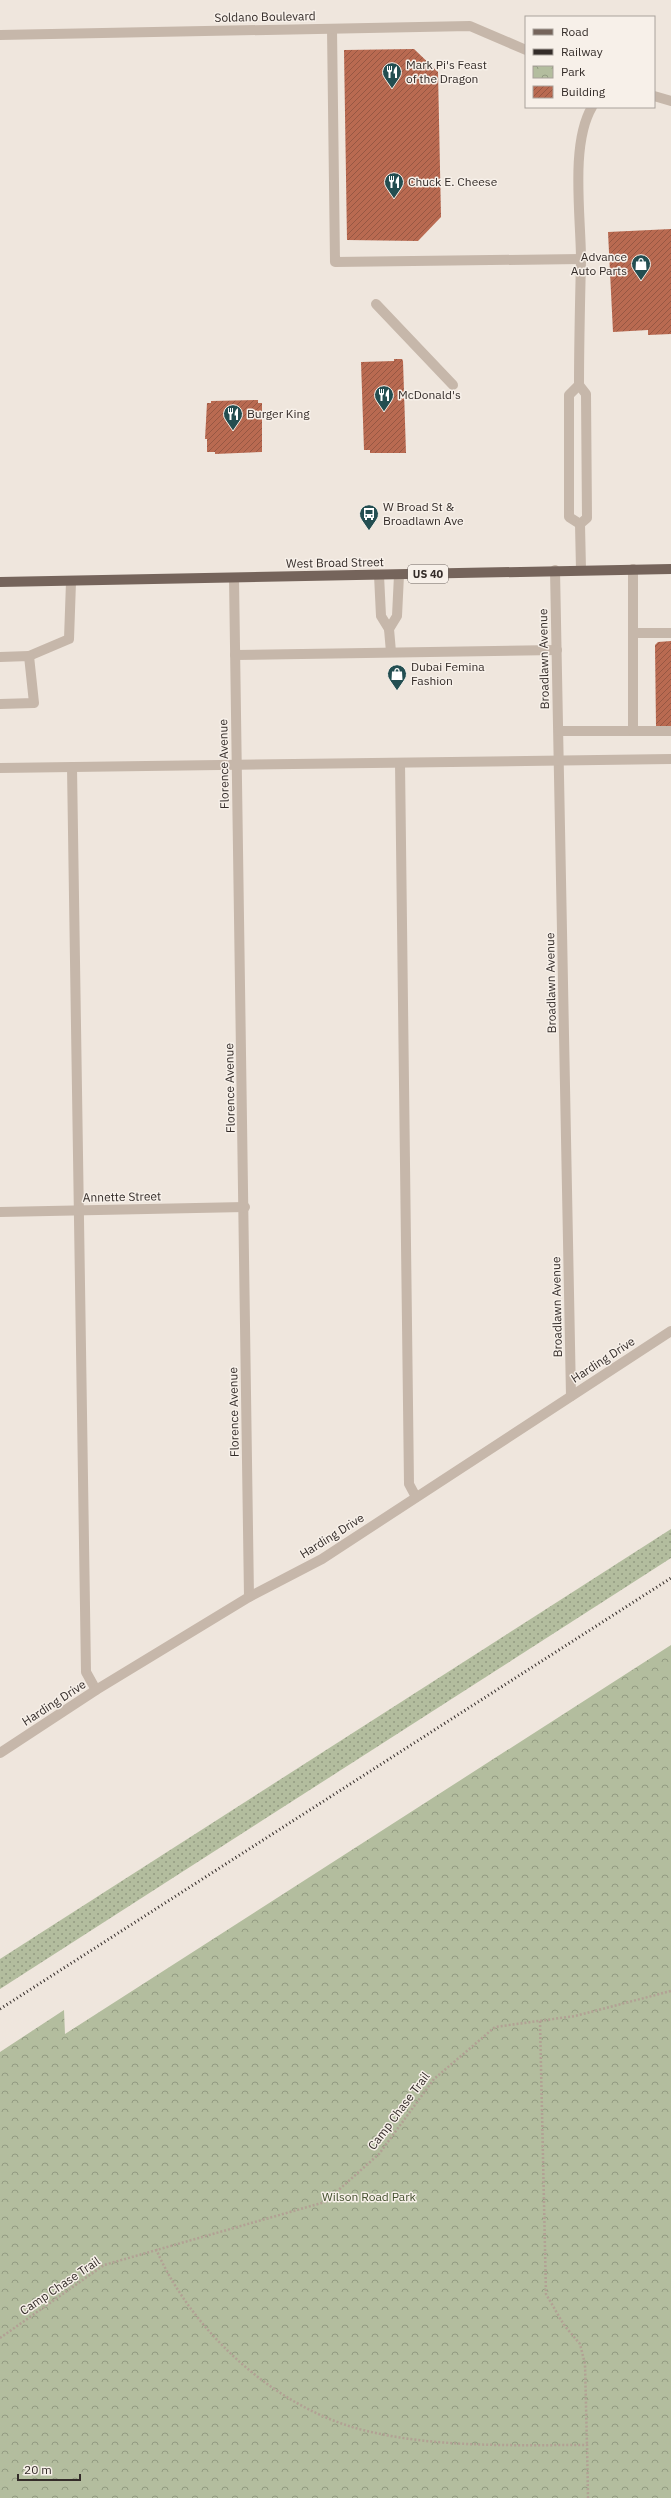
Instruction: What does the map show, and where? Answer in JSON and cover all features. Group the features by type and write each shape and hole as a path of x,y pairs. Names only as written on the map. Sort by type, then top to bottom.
{"main road":[{"name":"West Broad Street","path":"0,582 379,576 671,568"}],"street":[{"name":"Soldano Boulevard","path":"0,35 470,26 525,50"},
{"path":"332,29 335,262 581,259"},
{"path":"655,96 671,101"},
{"path":"580,524 587,518 586,394 579,385 581,259 579,156 588,114 591,108"},
{"path":"376,304 453,385"},
{"path":"579,385 569,395 569,517 580,524"},
{"path":"580,524 582,570"},
{"path":"633,569 633,731"},
{"name":"Broadlawn Avenue","path":"555,570 571,1396"},
{"path":"389,629 397,616 399,575"},
{"path":"379,576 381,616 389,629 391,652"},
{"name":"Florence Avenue","path":"234,578 249,1597"},
{"path":"0,657 30,656 69,639 71,582"},
{"path":"633,633 671,633"},
{"path":"235,655 557,650"},
{"path":"0,704 34,703 30,656"},
{"path":"559,731 671,731"},
{"path":"0,768 671,759"},
{"path":"400,763 409,1484 416,1498"},
{"path":"72,767 86,1672 96,1690"},
{"name":"Annette Street","path":"0,1212 244,1208"},
{"name":"Harding Drive","path":"0,1753 96,1690 249,1597 322,1559 671,1332"}],"path":[{"name":"Camp Chase Trail","path":"0,2338 104,2265 324,2202 379,2154 434,2079 495,2026 575,2016 671,1992"},
{"path":"540,2021 546,2294 564,2325 580,2344 585,2364 588,2498"},
{"path":"156,2249 168,2278 208,2332 240,2362 286,2397 326,2417 366,2431 439,2442 587,2445"}],"green space":[{"path":"671,1529 671,1558 0,1989 0,1959"},
{"name":"Wilson Road Park","path":"671,1645 671,2498 0,2498 0,2052 64,2010 65,2034"}],"building":[{"path":"414,49 438,72 441,217 418,241 347,240 344,50"},
{"name":"Advance Auto Parts","path":"671,229 671,334 648,335 648,330 613,332 608,232"},
{"name":"McDonald's","path":"394,359 402,359 403,361 406,453 370,453 370,450 364,450 361,362 394,361"},
{"name":"Burger King","path":"258,400 258,403 262,403 262,452 215,454 215,452 207,452 207,439 205,439 207,403 211,403 211,401"},
{"path":"671,641 671,729 656,726 655,645 658,642"}],"railway":[{"path":"0,2009 671,1578"}],"place":[{"name":"Mark Pi's Feast of the Dragon","path":"392,89"},
{"name":"Chuck E. Cheese","path":"394,199"},
{"name":"Advance Auto Parts","path":"641,281"},
{"name":"McDonald's","path":"384,412"},
{"name":"Burger King","path":"233,431"},
{"name":"W Broad St & Broadlawn Ave","path":"369,531"},
{"name":"Dubai Femina Fashion","path":"397,691"}]}
